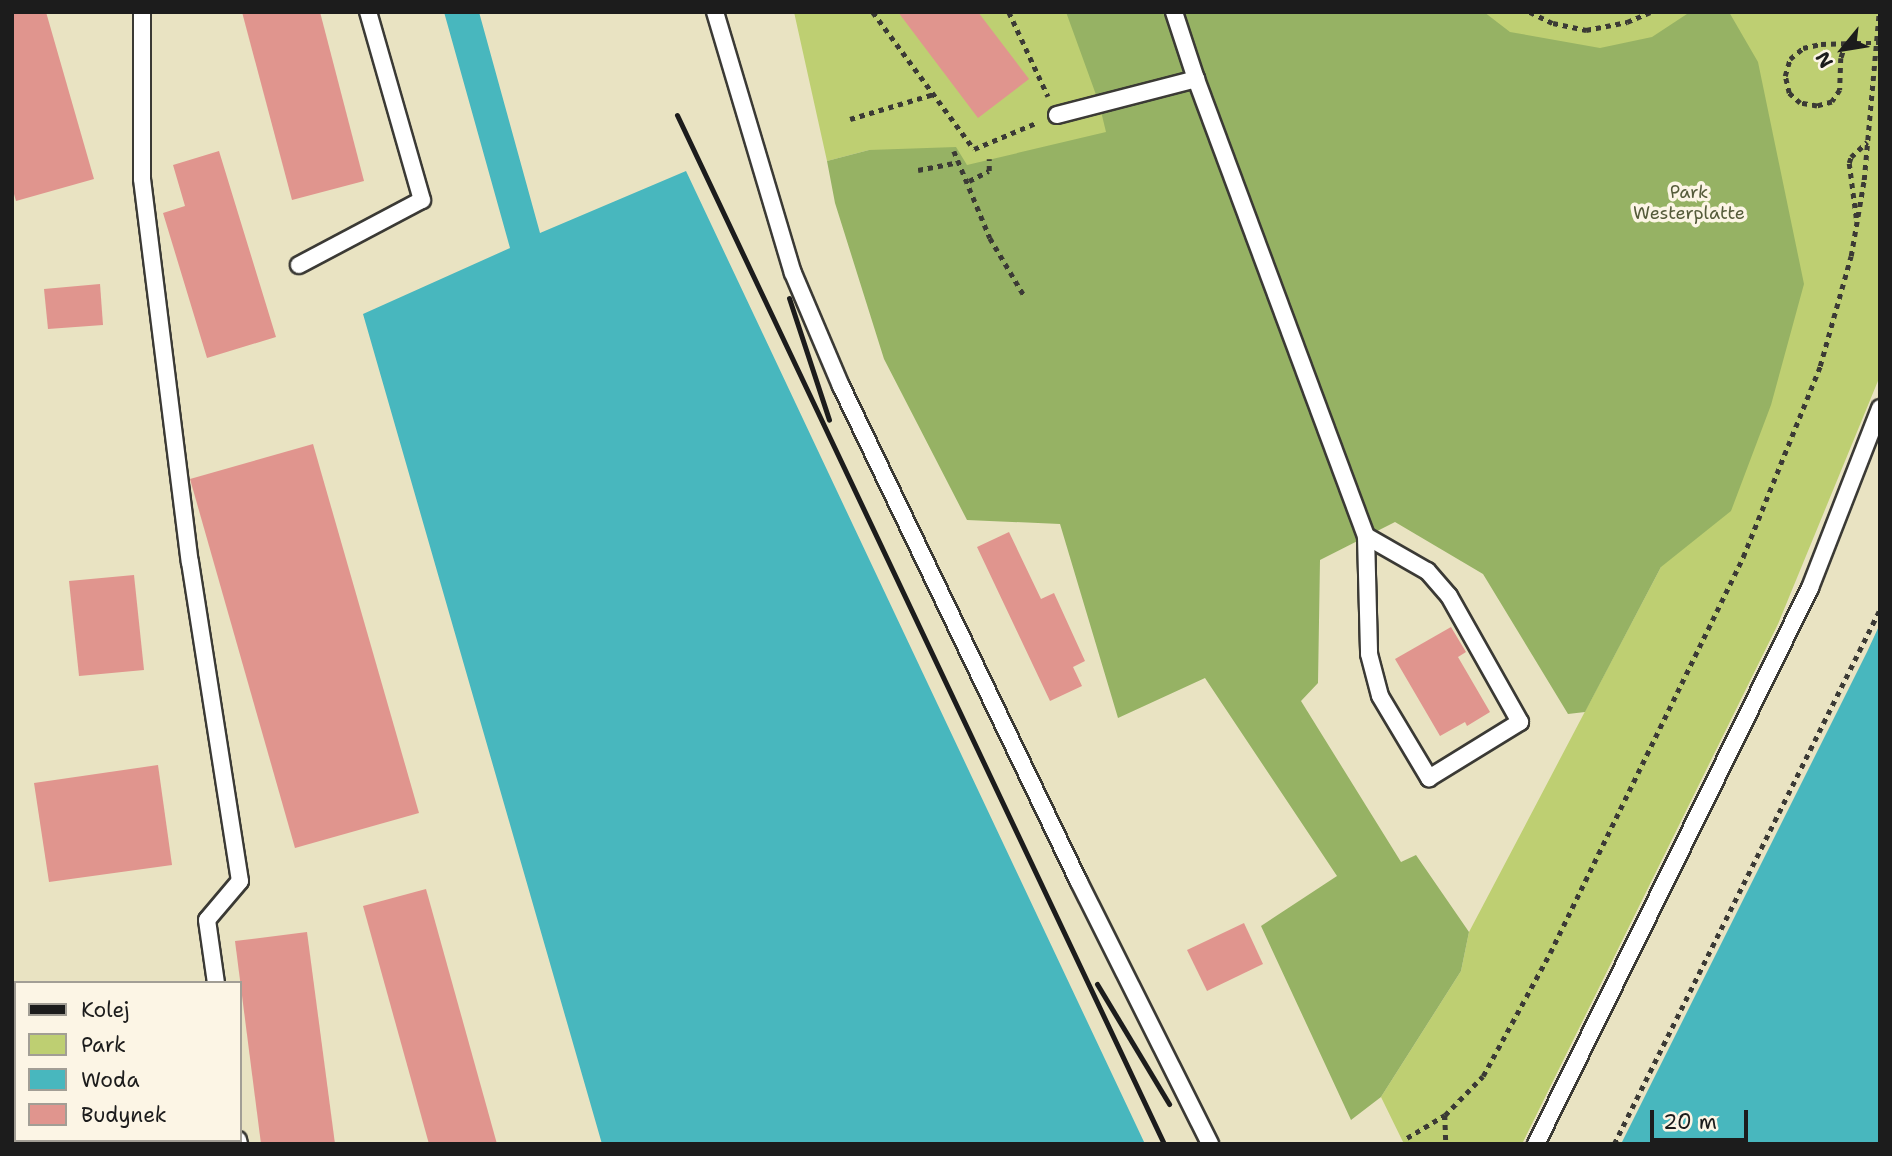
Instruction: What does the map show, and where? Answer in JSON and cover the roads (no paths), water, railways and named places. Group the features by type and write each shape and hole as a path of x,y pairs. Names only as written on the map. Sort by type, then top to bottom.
{"lane":[{"path":"142,12 142,179 190,562 240,881 207,920 216,981"},
{"path":"299,265 422,200 368,12"},
{"path":"715,12 793,273 841,386 1079,882 1210,1144"},
{"path":"1174,12 1196,79 1366,536 1369,654 1380,696 1429,778 1520,722 1449,596 1427,571 1366,536"},
{"path":"1057,115 1196,79"},
{"path":"1536,1144 1810,588 1880,408"}],"water":[{"path":"444,12 479,12 540,233 686,171 1145,1144 602,1144 363,314 510,248"},
{"path":"1880,624 1880,1144 1621,1144 1867,652"}],"railway":[{"path":"677,115 1164,1144"},
{"path":"789,298 829,420"},
{"path":"1097,984 1169,1104"}],"park label":[{"name":"Park Westerplatte","path":"1689,203"}]}
